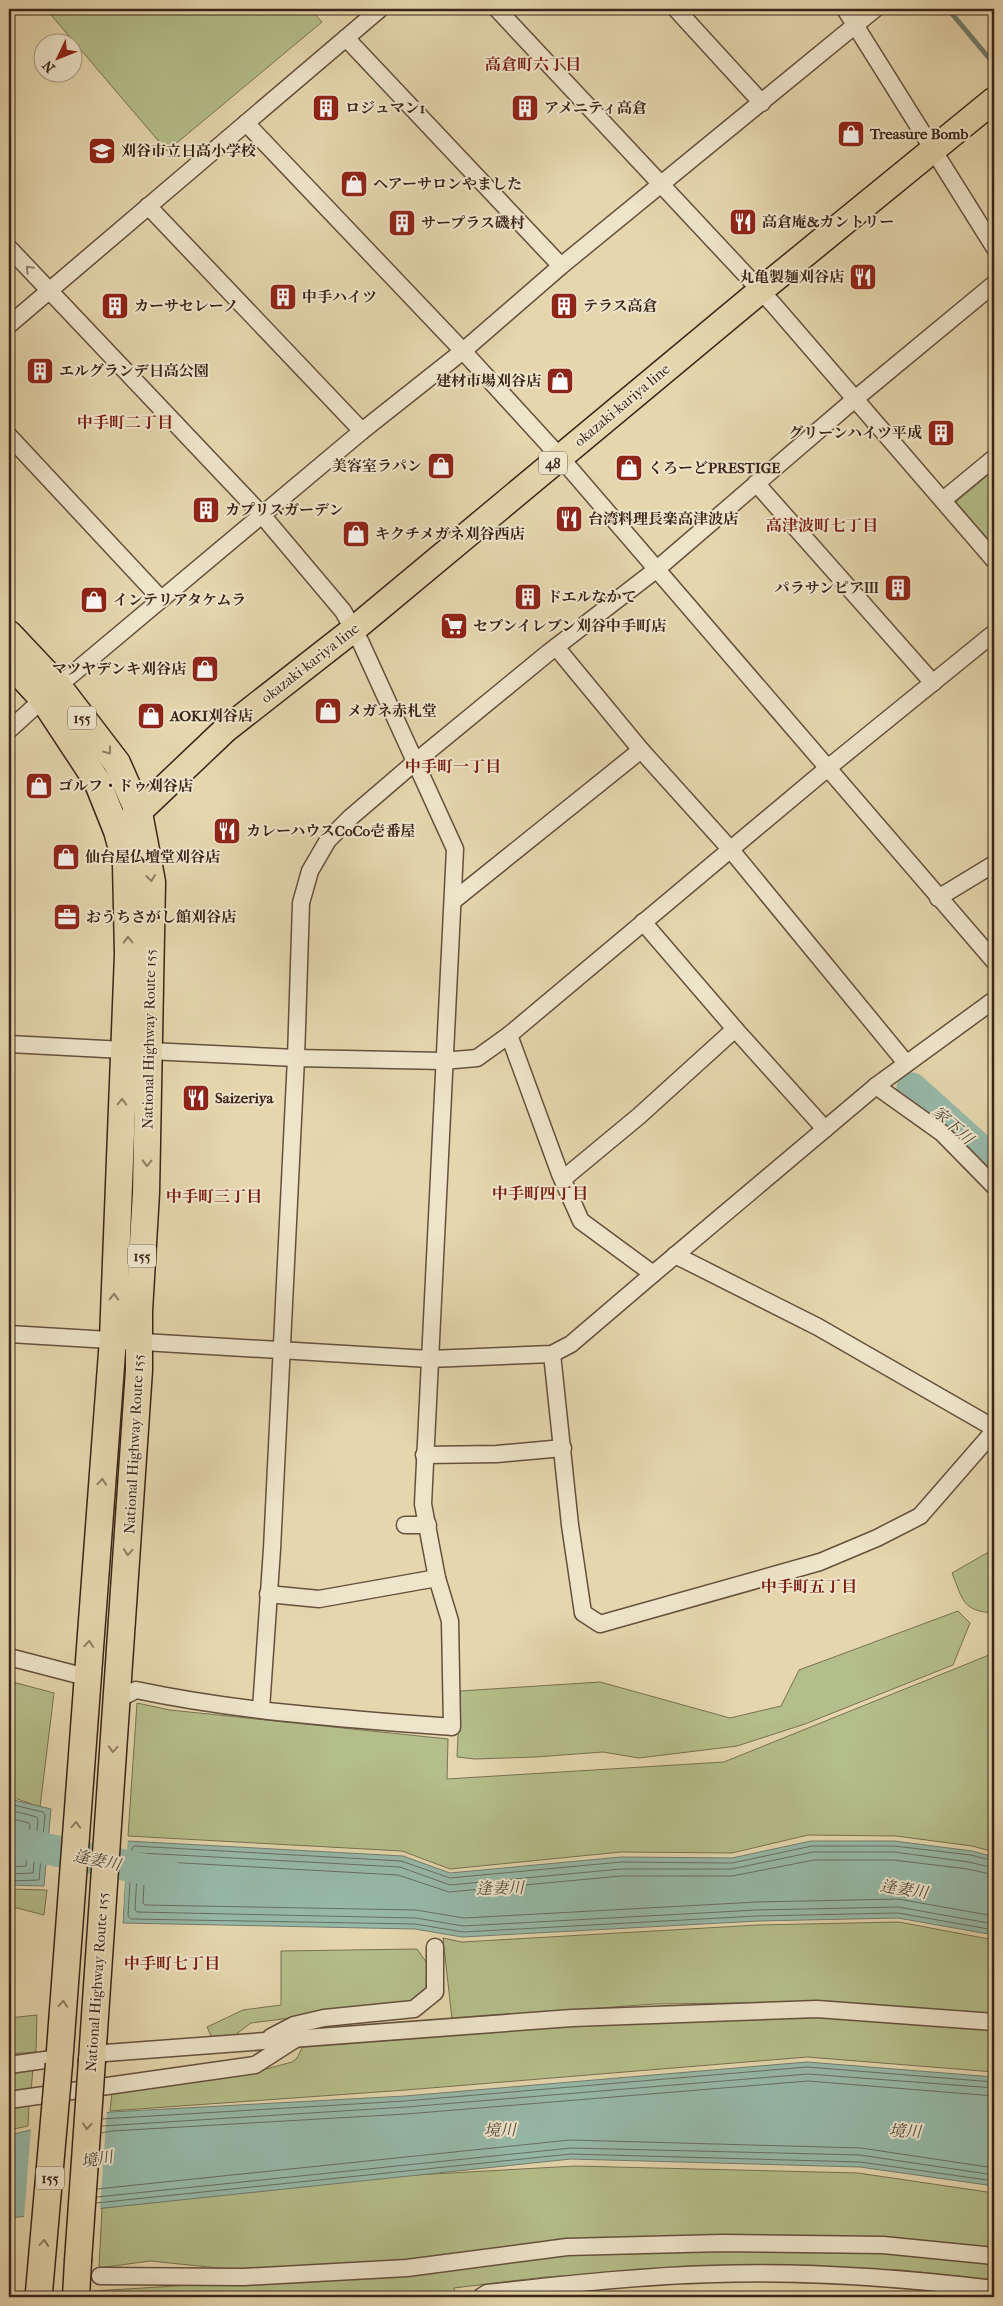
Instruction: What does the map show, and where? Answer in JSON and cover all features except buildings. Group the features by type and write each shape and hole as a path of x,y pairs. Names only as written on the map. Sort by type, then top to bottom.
{"highway":[{"name":"National Highway Route 155","path":"9,634 50,692 97,781 117,831 126,864 128,954 146,1194 139,1340 140,1370 76,2297"},
{"name":"National Highway Route 155","path":"9,662 50,692 117,763 139,813 152,882 112,1339 59,2058 39,2295"}],"main road":[{"name":"okazaki-kariya line","path":"117,831 139,813 225,730 354,628 760,291 994,100"}],"street":[{"path":"9,325 380,9"},
{"path":"497,9 760,291 994,560"},
{"path":"676,9 762,103"},
{"path":"845,9 994,247"},
{"path":"9,730 50,692 362,431 463,351 561,266 875,9"},
{"path":"346,38 561,266"},
{"path":"246,122 463,351 560,457 994,961"},
{"path":"148,206 362,431"},
{"path":"9,248 262,515 343,611 354,628 414,763 455,849 443,1061 423,1504 437,1578 450,1621 452,1727 347,1719 261,1709 179,1699 136,1690 116,1700"},
{"path":"261,1709 296,1058 301,903 310,871 328,840 351,817 556,647 657,568 855,399 994,284"},
{"path":"9,436 161,599"},
{"path":"943,500 994,458"},
{"path":"756,483 933,683"},
{"path":"9,1044 296,1058 443,1061 477,1058 509,1035 828,767 994,633"},
{"path":"556,647 641,750 731,850 906,1063"},
{"path":"453,902 641,750"},
{"path":"938,898 994,864"},
{"path":"643,922 735,1029 825,1129"},
{"path":"9,1334 139,1340 281,1351 429,1359 552,1354 571,1344 876,1086 994,1000"},
{"path":"563,1179 639,1116 735,1029"},
{"path":"509,1035 563,1179 581,1221 653,1274"},
{"path":"876,1086 942,1133 994,1186"},
{"path":"552,1354 570,1525 583,1613 600,1624 820,1562 878,1538 920,1516 994,1429 818,1327 675,1255"},
{"path":"424,1455 497,1454 563,1448"},
{"path":"405,1525 428,1525"},
{"path":"268,1594 319,1599 437,1578"},
{"path":"9,1657 86,1685"},
{"path":"265,2040 294,2025 324,2018 414,2009 435,1992 435,1947"},
{"path":"92,2054 572,2018 817,2009 994,2022"},
{"path":"9,2100 255,2064 296,2038"},
{"path":"9,2066 59,2058"},
{"path":"100,2276 244,2277 407,2268 566,2247 722,2243 883,2244 994,2256"},
{"path":"481,2297 487,2293 606,2280 714,2274 818,2275 931,2282 994,2289"}],"green space":[{"path":"46,9 310,9 322,22 167,151 82,51 82,32 66,32"},
{"path":"994,470 994,546 956,502"},
{"path":"994,1549 994,1613 975,1610 970,1607 962,1597 952,1573"},
{"path":"958,1611 970,1623 953,1665 805,1724 737,1746 639,1758 603,1752 536,1757 475,1759 457,1757 460,1691 600,1682 730,1718 781,1706 799,1670"},
{"path":"994,1653 994,1852 972,1846 896,1836 808,1835 732,1853 621,1852 450,1869 402,1851 128,1836 137,1703 170,1710 448,1739 447,1779 724,1762"},
{"path":"9,1681 54,1693 40,1807 9,1796"},
{"path":"9,1889 47,1890 44,1915 9,1906"},
{"path":"899,1922 994,1940 994,2016 816,2002 654,2004 452,2019 443,1938 462,1942 758,1925"},
{"path":"417,1949 427,1963 426,1990 409,2003 251,2023 235,2035 212,2038 207,2027 243,2010 281,2005 281,1951"},
{"path":"37,2015 36,2052 9,2054 9,2018"},
{"path":"819,2016 994,2030 994,2072 807,2057 406,2090 110,2111 112,2092 255,2072 292,2062 297,2058 305,2042 582,2025"},
{"path":"33,2068 31,2092 9,2094 9,2069"},
{"path":"29,2106 28,2126 9,2130 9,2108"},
{"path":"575,2166 858,2173 994,2193 994,2250 647,2240 405,2263 248,2271 150,2261 99,2268 102,2208 397,2176"},
{"path":"882,2249 994,2261 994,2280 901,2270 724,2266 545,2277 454,2288 455,2297 93,2297 93,2291 242,2282 568,2251"}],"water":[{"path":"9,1799 51,1809 44,1886 9,1885"},
{"path":"127,1841 403,1856 450,1873 621,1857 732,1858 811,1841 894,1841 972,1851 994,1857 994,1935 898,1918 758,1921 462,1937 415,1929 123,1923"},
{"name":"境川","path":"807,2062 994,2077 994,2186 860,2167 571,2159 9,2218 9,2135 110,2112 405,2096"}],"pier":[{"path":"126,1839 128,1839 122,1926 120,1923"},
{"path":"107,2110 100,2210 24,2218 31,2128"}],"waterway":[{"path":"948,9 994,64"},
{"name":"家下川","path":"912,1088 994,1162"},
{"name":"逢妻川","path":"9,1841 167,1874"}],"place":[{"name":"ロジュマン1","path":"326,108"},
{"name":"アメニティ高倉","path":"525,108"},
{"name":"Treasure Bomb","path":"851,134"},
{"name":"刈谷市立日高小学校","path":"102,151"},
{"name":"ヘアーサロンやました","path":"354,184"},
{"name":"高倉庵&カントリー","path":"743,222"},
{"name":"サープラス磯村","path":"402,223"},
{"name":"丸亀製麺刈谷店","path":"863,277"},
{"name":"中手ハイツ","path":"283,297"},
{"name":"カーサセレーノ","path":"115,306"},
{"name":"テラス高倉","path":"564,306"},
{"name":"エルグランデ日高公園","path":"40,371"},
{"name":"建材市場刈谷店","path":"560,381"},
{"name":"グリーンハイツ平成","path":"941,433"},
{"name":"美容室ラパン","path":"441,466"},
{"name":"くろーどPRESTIGE","path":"629,468"},
{"name":"カプリスガーデン","path":"206,510"},
{"name":"台湾料理長楽高津波店","path":"569,519"},
{"name":"キクチメガネ刈谷西店","path":"356,534"},
{"name":"パラサンピアⅢ","path":"898,588"},
{"name":"ドエルなかて","path":"528,597"},
{"name":"インテリアタケムラ","path":"94,600"},
{"name":"セブンイレブン刈谷中手町店","path":"454,626"},
{"name":"マツヤデンキ刈谷店","path":"205,669"},
{"name":"メガネ赤札堂","path":"328,711"},
{"name":"AOKI刈谷店","path":"151,716"},
{"name":"ゴルフ・ドゥ刈谷店","path":"39,786"},
{"name":"カレーハウスCoCo壱番屋","path":"227,831"},
{"name":"仙台屋仏壇堂刈谷店","path":"66,857"},
{"name":"おうちさがし館刈谷店","path":"67,917"},
{"name":"Saizeriya","path":"196,1098"}],"district":[{"name":"高倉町六丁目","path":"533,64"},
{"name":"中手町二丁目","path":"125,422"},
{"name":"高津波町七丁目","path":"822,525"},
{"name":"中手町一丁目","path":"453,766"},
{"name":"中手町四丁目","path":"540,1193"},
{"name":"中手町三丁目","path":"214,1196"},
{"name":"中手町五丁目","path":"809,1586"},
{"name":"中手町七丁目","path":"172,1963"}]}
